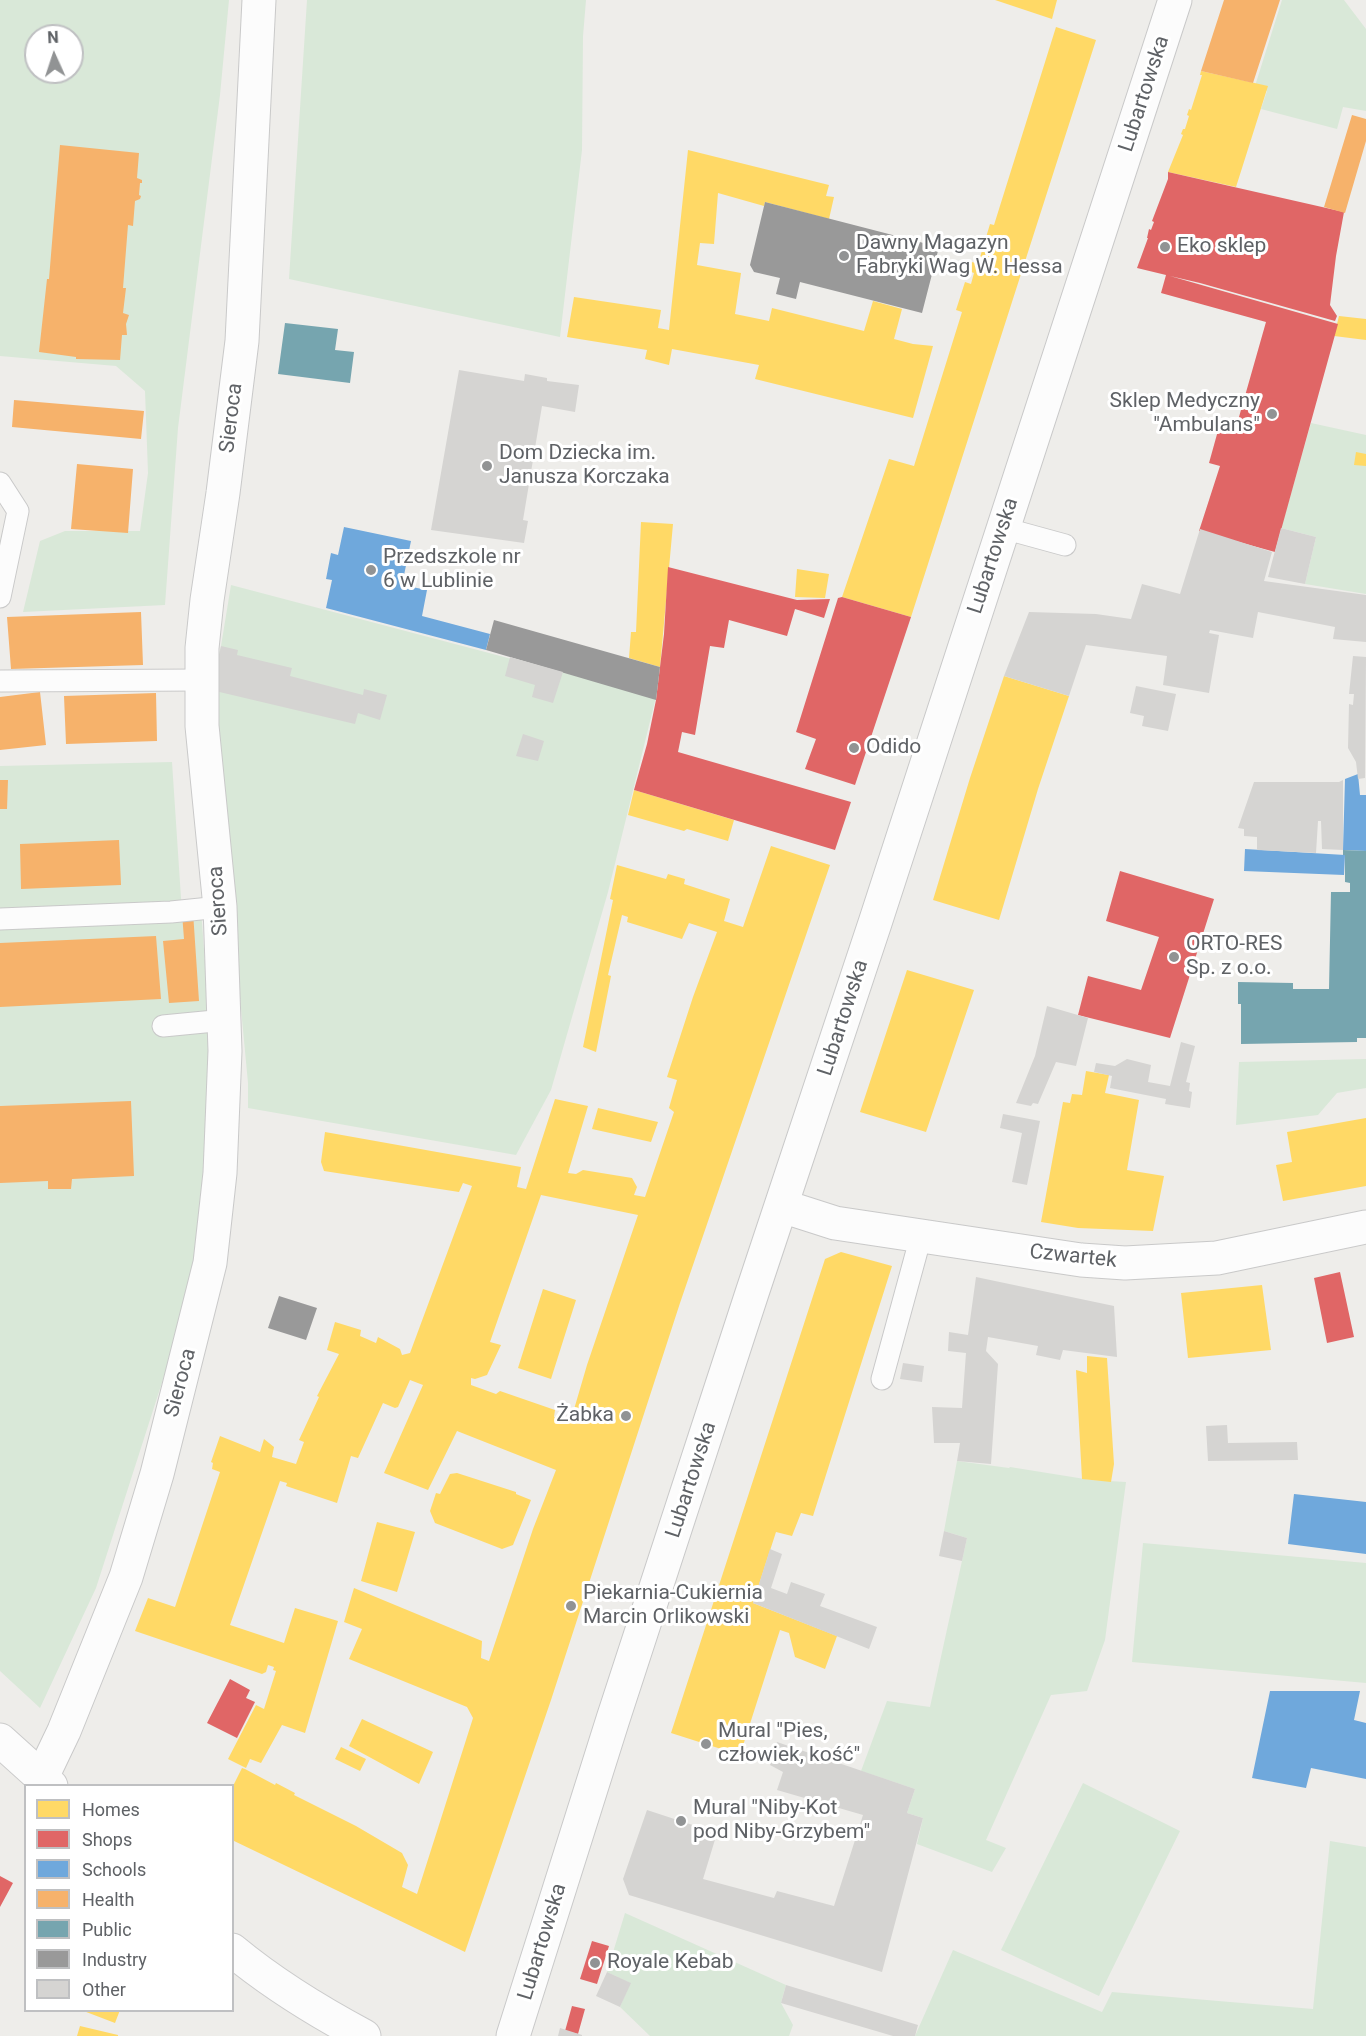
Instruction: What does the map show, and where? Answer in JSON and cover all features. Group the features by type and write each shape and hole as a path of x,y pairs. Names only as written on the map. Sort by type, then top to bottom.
{"street":[{"name":"Sieroca","path":"47,1781 64,1731 125,1581 157,1474 210,1263 220,1173 225,1020 220,907 202,726 202,648 242,341 259,0"},
{"name":"Lubartowska","path":"513,2036 609,1730 1175,0"},
{"name":"Czwartek","path":"782,1206 835,1223 1081,1260 1145,1263 1217,1258 1366,1227"},
{"path":"0,1740 47,1781"},
{"path":"234,1952 260,1973 364,2036"}],"lane":[{"path":"0,483 18,511 0,597"},
{"path":"1004,528 1065,545"},
{"path":"0,681 202,680"},
{"path":"0,919 171,912 220,907"},
{"path":"163,1026 225,1020"},
{"path":"882,1379 921,1236"}],"green space":[{"path":"0,0 229,0 220,95 178,428 165,605 23,612 40,541 65,531 140,531 148,473 145,391 116,366 0,356"},
{"path":"307,0 586,0 583,36 582,150 560,337 289,279"},
{"path":"1282,0 1344,0 1366,29 1366,111 1343,107 1337,129 1261,109 1267,91 1255,86"},
{"path":"1311,423 1366,435 1366,594 1305,584 1316,537 1281,528"},
{"path":"231,585 656,697 608,892 551,1090 516,1155 248,1108 248,1083 211,690"},
{"path":"172,762 182,913 201,910 209,1015 209,1170 192,1289 96,1588 40,1708 0,1671 0,766"},
{"path":"1366,1059 1366,1088 1337,1093 1318,1115 1236,1125 1239,1062"},
{"path":"957,1461 1091,1480 1126,1482 1105,1640 1087,1691 1051,1695 986,1840 1006,1848 992,1872 917,1844 923,1818 907,1813 915,1789 861,1771 887,1701 930,1707 967,1538 944,1531"},
{"path":"1143,1543 1366,1563 1366,1683 1132,1662"},
{"path":"1083,1783 1180,1831 1099,1996 1001,1950"},
{"path":"1330,1841 1366,1847 1366,2036 915,2036 953,1950 1102,2012 1112,1992 1313,2009"},
{"path":"625,1913 786,1985 781,2003 793,2025 789,2036 650,2036 620,2007 630,1983 607,1972"}],"building: Homes":[{"path":"995,0 1057,0 1052,19"},
{"path":"1056,27 1096,40 911,617 842,597 889,459 914,466 962,312 956,310 965,282 971,284 974,273 966,270 969,261 978,264 990,224 994,225"},
{"path":"1201,71 1268,86 1236,187 1168,172 1183,135 1181,134 1185,129 1189,116 1187,115 1189,109 1191,110 1202,75 1200,75"},
{"path":"688,150 829,185 826,196 834,197 829,219 765,202 764,206 718,193 714,244 700,243 697,265 741,273 735,314 769,321 772,308 864,331 873,301 902,309 894,339 933,346 913,418 755,379 759,365 672,349 669,365 645,359 647,350 567,337 574,297 661,310 658,328 669,330"},
{"path":"1339,316 1366,319 1366,340 1334,336"},
{"path":"1356,452 1366,454 1366,466 1354,465"},
{"path":"641,522 673,524 660,667 629,658 631,632 636,632"},
{"path":"797,569 829,574 825,598 795,597"},
{"path":"1004,676 1069,696 1038,789 999,920 933,900"},
{"path":"634,790 734,820 728,841 628,815"},
{"path":"771,846 830,865 680,1303 551,1700 465,1952 234,1841 234,1784 242,1768 245,1769 295,1793 294,1795 356,1826 402,1853 408,1865 402,1887 417,1894 473,1718 467,1707 349,1659 362,1629 344,1622 354,1588 482,1641 481,1658 489,1661 533,1529 556,1470 457,1431 428,1490 384,1473 423,1385 410,1380 398,1407 383,1403 358,1458 351,1456 337,1503 286,1486 287,1483 280,1481 230,1625 284,1643 295,1608 338,1621 305,1733 282,1725 261,1763 250,1759 246,1768 228,1759 256,1705 264,1709 276,1671 273,1670 274,1667 268,1665 266,1672 262,1674 135,1631 148,1598 175,1607 220,1472 212,1469 213,1463 211,1462 220,1436 260,1452 264,1439 274,1447 272,1457 296,1464 304,1442 299,1440 319,1397 317,1396 339,1354 327,1350 335,1322 361,1330 360,1336 376,1343 378,1337 400,1349 402,1355 410,1353 472,1186 463,1183 459,1192 324,1171 321,1162 325,1132 521,1167 517,1187 526,1189 555,1099 588,1106 568,1173 576,1174 583,1170 632,1178 637,1187 634,1195 645,1197 674,1112 669,1108 677,1080 667,1077 717,932 689,923 682,939 627,922 628,917 622,915 608,975 611,976 596,1052 583,1047 613,900 610,899 617,865 666,879 668,874 685,879 684,884 730,899 724,921 743,927","holes":["541,1195 638,1215 587,1365 570,1423 554,1417 555,1410 500,1391 496,1394 471,1385 471,1378 487,1375 501,1345 490,1342"]},
{"path":"907,970 974,990 926,1132 860,1112"},
{"path":"1086,1071 1109,1075 1105,1093 1139,1100 1127,1170 1164,1176 1153,1231 1078,1228 1041,1222 1063,1102 1070,1103 1072,1094 1082,1095"},
{"path":"598,1108 658,1122 651,1142 592,1129"},
{"path":"1366,1118 1366,1186 1283,1201 1276,1165 1292,1162 1287,1132"},
{"path":"841,1252 892,1266 813,1516 801,1513 792,1536 776,1532 753,1603 837,1636 825,1669 795,1657 789,1633 780,1630 740,1755 671,1733 825,1259"},
{"path":"1262,1285 1271,1350 1188,1358 1181,1293"},
{"path":"543,1289 576,1300 551,1379 518,1368"},
{"path":"1087,1356 1107,1358 1114,1464 1111,1482 1082,1479 1076,1370 1087,1373"},
{"path":"457,1473 516,1492 531,1500 513,1545 502,1549 435,1523 430,1511 436,1493 440,1494 450,1474"},
{"path":"377,1522 415,1532 397,1592 361,1581"},
{"path":"362,1719 433,1752 419,1784 349,1746"},
{"path":"341,1747 366,1759 360,1771 335,1759"},
{"path":"86,2012 119,2012 115,2023"},
{"path":"80,2026 118,2035 118,2036 77,2036"}],"building: Shops":[{"path":"1168,172 1344,212 1330,305 1337,316 1335,321 1170,276 1338,324 1275,552 1199,531 1220,466 1209,463 1219,427 1235,431 1266,322 1161,293 1166,275 1137,268 1168,179"},
{"path":"668,567 797,600 830,599 824,618 795,609 787,636 729,620 724,648 710,646 695,735 682,732 678,752 851,802 835,850 634,790 656,700 664,634"},
{"path":"842,597 911,617 855,785 805,769 816,739 796,732 838,598"},
{"name":"ORTO-RES Sp. z o.o.","path":"1120,871 1214,899 1170,1038 1078,1015 1088,976 1141,990 1159,937 1106,921"},
{"path":"1340,1272 1354,1337 1327,1343 1314,1278"},
{"path":"230,1679 250,1690 246,1698 255,1702 237,1738 207,1723"},
{"path":"0,1876 13,1883 0,1907"},
{"name":"Royale Kebab","path":"592,1941 609,1946 597,1984 580,1979"},
{"path":"572,2006 585,2009 578,2034 565,2031"}],"building: Schools":[{"path":"344,527 411,541 402,585 427,590 422,616 490,634 486,650 326,608 332,580 326,579 331,553 338,555"},
{"path":"1358,774 1360,795 1366,795 1366,851 1343,850 1345,779"},
{"path":"1245,849 1345,855 1344,875 1244,871"},
{"path":"1294,1494 1366,1502 1366,1554 1288,1544"},
{"path":"1270,1691 1360,1691 1354,1720 1366,1723 1366,1779 1311,1768 1306,1788 1252,1778"}],"building: Health":[{"path":"1224,0 1280,0 1253,83 1201,71"},
{"path":"1352,115 1366,119 1366,141 1345,213 1324,207"},
{"path":"60,145 139,153 137,178 142,180 139,195 141,196 135,201 133,226 128,225 123,313 129,315 126,324 127,335 122,335 120,360 76,359 76,357 39,352 47,279 49,279"},
{"path":"14,400 144,411 141,439 12,427"},
{"path":"77,464 133,469 128,533 71,529"},
{"path":"141,612 143,665 11,669 7,617"},
{"path":"40,692 46,745 0,750 0,697"},
{"path":"156,693 157,741 66,744 64,696"},
{"path":"0,780 8,780 7,809 0,809"},
{"path":"119,840 121,885 21,889 20,844"},
{"path":"193,912 199,1001 169,1003 163,941 184,939 182,913"},
{"path":"156,936 161,999 0,1007 0,943"},
{"path":"131,1101 134,1176 72,1179 71,1189 48,1189 48,1181 0,1183 0,1106"}],"building: Public":[{"path":"285,323 338,329 335,350 354,352 350,383 278,374"},
{"path":"1343,850 1366,851 1366,1038 1357,1038 1357,1042 1241,1044 1241,1004 1238,1004 1238,982 1293,983 1293,989 1329,989 1331,892 1350,892 1350,883 1345,882"}],"building: Industry":[{"name":"Dawny Magazyn Fabryki Wag W. Hessa","path":"765,202 939,247 922,313 800,282 796,299 776,294 780,278 754,272 750,265"},
{"path":"494,620 660,667 656,700 486,650"},
{"path":"279,1296 317,1308 306,1340 268,1328"}],"building: Other":[{"name":"Dom Dziecka im. Janusza Korczaka","path":"459,370 524,381 525,374 547,378 547,381 579,385 575,412 542,406 523,520 528,521 524,543 431,530"},
{"path":"1281,528 1316,537 1305,584 1268,577"},
{"path":"1200,529 1272,552 1264,581 1366,595 1366,642 1333,639 1335,627 1258,612 1253,638 1210,630 1209,633 1219,635 1209,693 1163,685 1167,656 1086,645 1069,696 1004,676 1029,612 1096,614 1131,619 1142,584 1180,594"},
{"path":"221,646 238,650 237,655 292,668 290,676 363,695 364,689 387,695 380,720 358,713 355,724 211,690"},
{"path":"1353,656 1366,657 1365,778 1358,779 1356,762 1348,748 1349,704 1353,705 1354,694 1349,694"},
{"path":"510,657 563,672 553,703 532,697 535,685 505,676"},
{"path":"1136,686 1176,694 1168,731 1142,726 1144,716 1130,713"},
{"path":"523,734 544,741 538,761 516,756"},
{"path":"1343,780 1343,850 1322,849 1321,821 1318,821 1316,853 1257,850 1257,837 1244,836 1244,829 1238,828 1254,782 1339,782"},
{"path":"1047,1006 1088,1018 1076,1066 1056,1062 1038,1104 1033,1103 1031,1106 1016,1103 1035,1056"},
{"path":"1181,1042 1195,1046 1186,1082 1190,1083 1189,1091 1192,1092 1190,1108 1165,1104 1166,1099 1110,1088 1112,1076 1094,1072 1096,1063 1115,1066 1127,1059 1151,1065 1148,1082 1170,1086"},
{"path":"1003,1114 1040,1121 1027,1185 1012,1182 1022,1133 1000,1128"},
{"path":"976,1277 1114,1306 1117,1357 1063,1350 1060,1360 1036,1355 1038,1346 988,1337 986,1351 998,1364 991,1464 957,1461 960,1443 934,1443 932,1407 962,1408 966,1353 948,1351 949,1332 968,1335"},
{"path":"903,1363 924,1366 922,1382 900,1379"},
{"path":"1227,1425 1228,1443 1297,1442 1298,1460 1208,1461 1206,1426"},
{"path":"944,1531 967,1538 962,1561 939,1556"},
{"path":"770,1549 782,1554 771,1588 787,1594 791,1582 825,1594 820,1606 877,1627 869,1649 753,1603"},
{"path":"777,1742 915,1789 907,1813 923,1818 882,1972 629,1895 623,1879 647,1810 717,1833 703,1879 774,1898 777,1891 834,1906 863,1815 777,1790 783,1772 770,1765"},
{"path":"607,1972 631,1983 620,2007 596,1996"},
{"path":"786,1985 918,2025 915,2036 893,2036 781,2003"},
{"path":"560,2028 582,2035 582,2036 558,2036"}],"place":[{"name":"Eko sklep","path":"1165,247"},
{"name":"Dawny Magazyn Fabryki Wag W. Hessa","path":"844,256"},
{"name":"Sklep Medyczny \"Ambulans\"","path":"1272,414"},
{"name":"Dom Dziecka im. Janusza Korczaka","path":"487,466"},
{"name":"Przedszkole nr 6 w Lublinie","path":"371,570"},
{"name":"Odido","path":"854,748"},
{"name":"ORTO-RES Sp. z o.o.","path":"1174,957"},
{"name":"Żabka","path":"626,1416"},
{"name":"Piekarnia-Cukiernia Marcin Orlikowski","path":"571,1606"},
{"name":"Mural \"Pies, człowiek, kość\"","path":"706,1744"},
{"name":"Mural \"Niby-Kot pod Niby-Grzybem\"","path":"681,1821"},
{"name":"Royale Kebab","path":"595,1963"}]}
